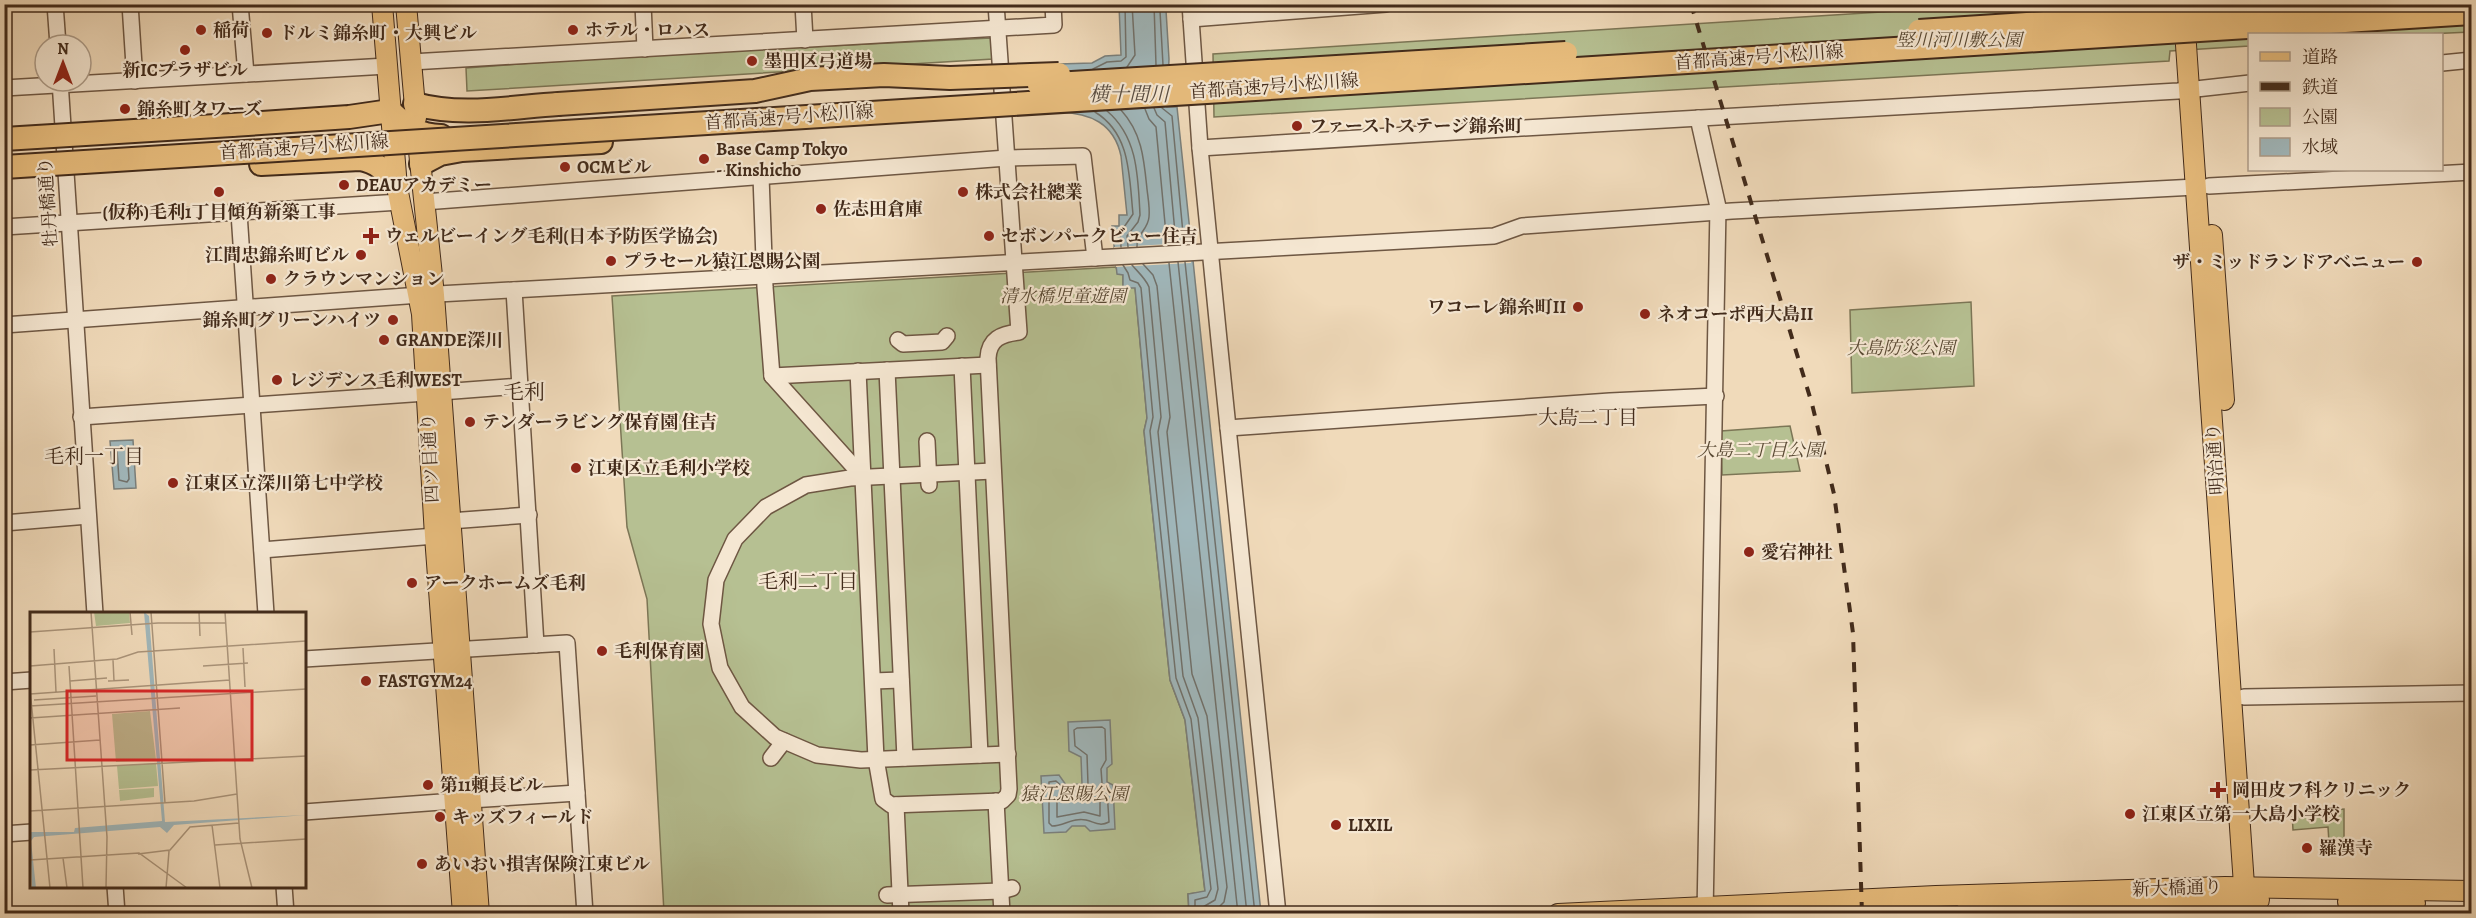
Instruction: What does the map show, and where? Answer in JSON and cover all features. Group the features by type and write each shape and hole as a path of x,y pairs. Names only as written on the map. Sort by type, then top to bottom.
{"highway":[{"name":"首都高速7号小松川線","path":"4,152 1180,75 2340,4"},
{"name":"首都高速7号小松川線","path":"4,167 2472,13"},
{"path":"4,139 349,117 404,116 440,110 457,111 754,91 789,82 853,76 1180,75"},
{"path":"421,164 440,154 462,150 1038,112 1085,98"},
{"path":"404,116 444,136 501,131 601,142"},
{"path":"4,179 395,156"},
{"path":"360,159 372,161 379,166 399,194"}],"main road":[{"name":"四ツ目通り","path":"382,4 387,66 421,164 434,393 450,520 451,650 462,800 478,914"},
{"name":"四ツ目通り","path":"406,4 411,62 404,116 395,156 399,194 427,295"},
{"name":"明治通り","path":"2183,4 2193,47 2252,900"},
{"name":"明治通り","path":"2193,47 2197,4"},
{"name":"明治通り","path":"2202,186 2244,698 2252,900"},
{"name":"四ツ目通り","path":"434,393 435,536 451,650"},
{"name":"四ツ目通り","path":"462,800 462,914"},
{"name":"新大橋通り","path":"1963,914 2472,891"},
{"name":"新大橋通り","path":"1558,914 1705,910 2038,892 2252,900 2472,904"}],"street":[{"path":"55,4 57,33"},
{"path":"130,4 135,81"},
{"path":"240,4 246,74"},
{"path":"643,4 645,49"},
{"path":"803,4 805,40"},
{"path":"858,371 876,759 883,799 886,803 896,805 1002,801 1008,795 1008,754 988,349 1001,335 1019,332 1016,263 996,4"},
{"path":"411,62 1054,25 1053,4"},
{"path":"1278,914 1200,148 1190,12 1386,4"},
{"path":"2443,63 2472,60"},
{"path":"93,82 387,66"},
{"path":"1200,148 2196,89 2248,83"},
{"path":"4,88 33,85"},
{"name":"牡丹橋通り","path":"61,93 95,612"},
{"path":"1698,118 1718,212 1705,910"},
{"path":"424,202 1007,158 1083,156 1095,258"},
{"path":"4,325 427,295 1494,236 1522,226 1718,212 2472,172"},
{"path":"761,176 772,376 863,477"},
{"path":"4,227 239,213 399,194"},
{"path":"239,213 266,612"},
{"path":"514,290 536,645"},
{"path":"898,340 903,344 942,342 947,336"},
{"path":"923,343 925,368"},
{"path":"772,376 988,365"},
{"path":"962,366 981,755"},
{"path":"887,370 905,758"},
{"path":"81,417 520,386"},
{"path":"1228,429 1610,401 1716,396"},
{"path":"927,441 929,480"},
{"path":"993,471 967,472 929,480 892,476 863,477 806,486 766,507 735,539 716,580 711,624 720,668 742,707 776,737 817,756 876,759 1008,754"},
{"path":"450,520 529,515"},
{"path":"4,523 88,516"},
{"path":"261,550 435,536"},
{"path":"971,552 997,551"},
{"path":"867,557 896,556"},
{"path":"306,659 567,643 585,914"},
{"path":"977,676 1004,675"},
{"path":"4,682 30,680"},
{"path":"873,681 901,680"},
{"path":"2244,698 2472,693"},
{"path":"771,758 784,741"},
{"path":"306,812 577,793"},
{"path":"996,801 1006,890 1002,914"},
{"path":"896,805 893,895 901,914"},
{"path":"4,834 30,832"},
{"path":"115,888 117,914"},
{"path":"284,888 286,914"},
{"path":"893,895 1006,890"}],"green space":[{"name":"竪川河川敷公園","path":"1993,5 2472,5 2471,32 2248,33 2248,46 2170,51 2169,61 1214,117 1213,54"},
{"path":"991,38 993,59 467,91 466,68 626,56"},
{"name":"猿江恩賜公園","path":"1116,267 1118,274 1123,274 1123,287 1135,287 1147,418 1144,431 1170,680 1185,720 1205,892 1188,894 1189,913 664,913 647,599 627,527 612,296"},
{"name":"大島防災公園","path":"1971,302 1974,386 1852,393 1850,310"},
{"name":"大島二丁目公園","path":"1790,426 1800,471 1722,475 1721,431"},
{"path":"2344,809 2344,841 2329,843 2328,827 2293,830 2292,813"}],"water":[{"name":"横十間川","path":"1119,5 1167,5 1169,59 1167,107 1177,107 1261,913 1189,913 1188,894 1205,891 1185,720 1170,680 1144,431 1147,418 1135,288 1123,288 1123,275 1117,274 1112,226 1119,226 1119,215 1127,215 1121,156 1113,135 1099,122 1081,115 1059,112 1059,64 1092,63 1105,56 1121,55"},
{"path":"133,440 136,488 114,489 110,441"},
{"path":"1110,720 1112,764 1107,768 1107,782 1113,785 1115,829 1090,831 1085,826 1072,826 1066,832 1044,833 1041,776 1059,775 1066,785 1082,784 1081,757 1069,751 1068,722"}],"pier":[{"path":"1189,243 1191,263 1116,267 1114,247"}],"railway":[{"path":"1691,4 1812,404 1834,494 1853,633 1862,914"}],"place":[{"name":"稲荷","path":"201,30"},
{"name":"ホテル・ロハス","path":"573,30"},
{"name":"ドルミ錦糸町・大興ビル","path":"267,33"},
{"name":"新ICプラザビル","path":"185,50"},
{"name":"墨田区弓道場","path":"752,61"},
{"name":"錦糸町タワーズ","path":"125,109"},
{"name":"ファーストステージ錦糸町","path":"1297,126"},
{"name":"Base Camp Tokyo - Kinshicho","path":"704,159"},
{"name":"OCMビル","path":"565,167"},
{"name":"DEAUアカデミー","path":"344,185"},
{"name":"(仮称)毛利1丁目傾角新築工事","path":"219,192"},
{"name":"株式会社總業","path":"963,192"},
{"name":"佐志田倉庫","path":"821,209"},
{"name":"ウェルビーイング毛利(日本予防医学協会)","path":"371,236"},
{"name":"セボンパークビュー住吉","path":"989,236"},
{"name":"江間忠錦糸町ビル","path":"361,255"},
{"name":"プラセール猿江恩賜公園","path":"611,261"},
{"name":"ザ・ミッドランドアベニュー","path":"2417,262"},
{"name":"クラウンマンション","path":"271,279"},
{"name":"ワコーレ錦糸町II","path":"1578,307"},
{"name":"ネオコーポ西大島II","path":"1645,314"},
{"name":"錦糸町グリーンハイツ","path":"393,320"},
{"name":"GRANDE深川","path":"384,340"},
{"name":"レジデンス毛利WEST","path":"277,380"},
{"name":"テンダーラビング保育園 住吉","path":"470,422"},
{"name":"江東区立毛利小学校","path":"576,468"},
{"name":"江東区立深川第七中学校","path":"173,483"},
{"name":"愛宕神社","path":"1749,552"},
{"name":"アークホームズ毛利","path":"412,583"},
{"name":"毛利保育園","path":"602,651"},
{"name":"FASTGYM24","path":"366,681"},
{"name":"第11頼長ビル","path":"428,785"},
{"name":"岡田皮フ科クリニック","path":"2218,790"},
{"name":"江東区立第一大島小学校","path":"2130,814"},
{"name":"キッズフィールド","path":"440,817"},
{"name":"LIXIL","path":"1336,825"},
{"name":"羅漢寺","path":"2307,848"},
{"name":"あいおい損害保険江東ビル","path":"422,864"}],"district":[{"name":"毛利","path":"524,392"},
{"name":"大島二丁目","path":"1588,417"},
{"name":"毛利一丁目","path":"94,456"},
{"name":"毛利二丁目","path":"808,581"}],"park label":[{"name":"清水橋児童遊園","path":"1063,296"}]}
